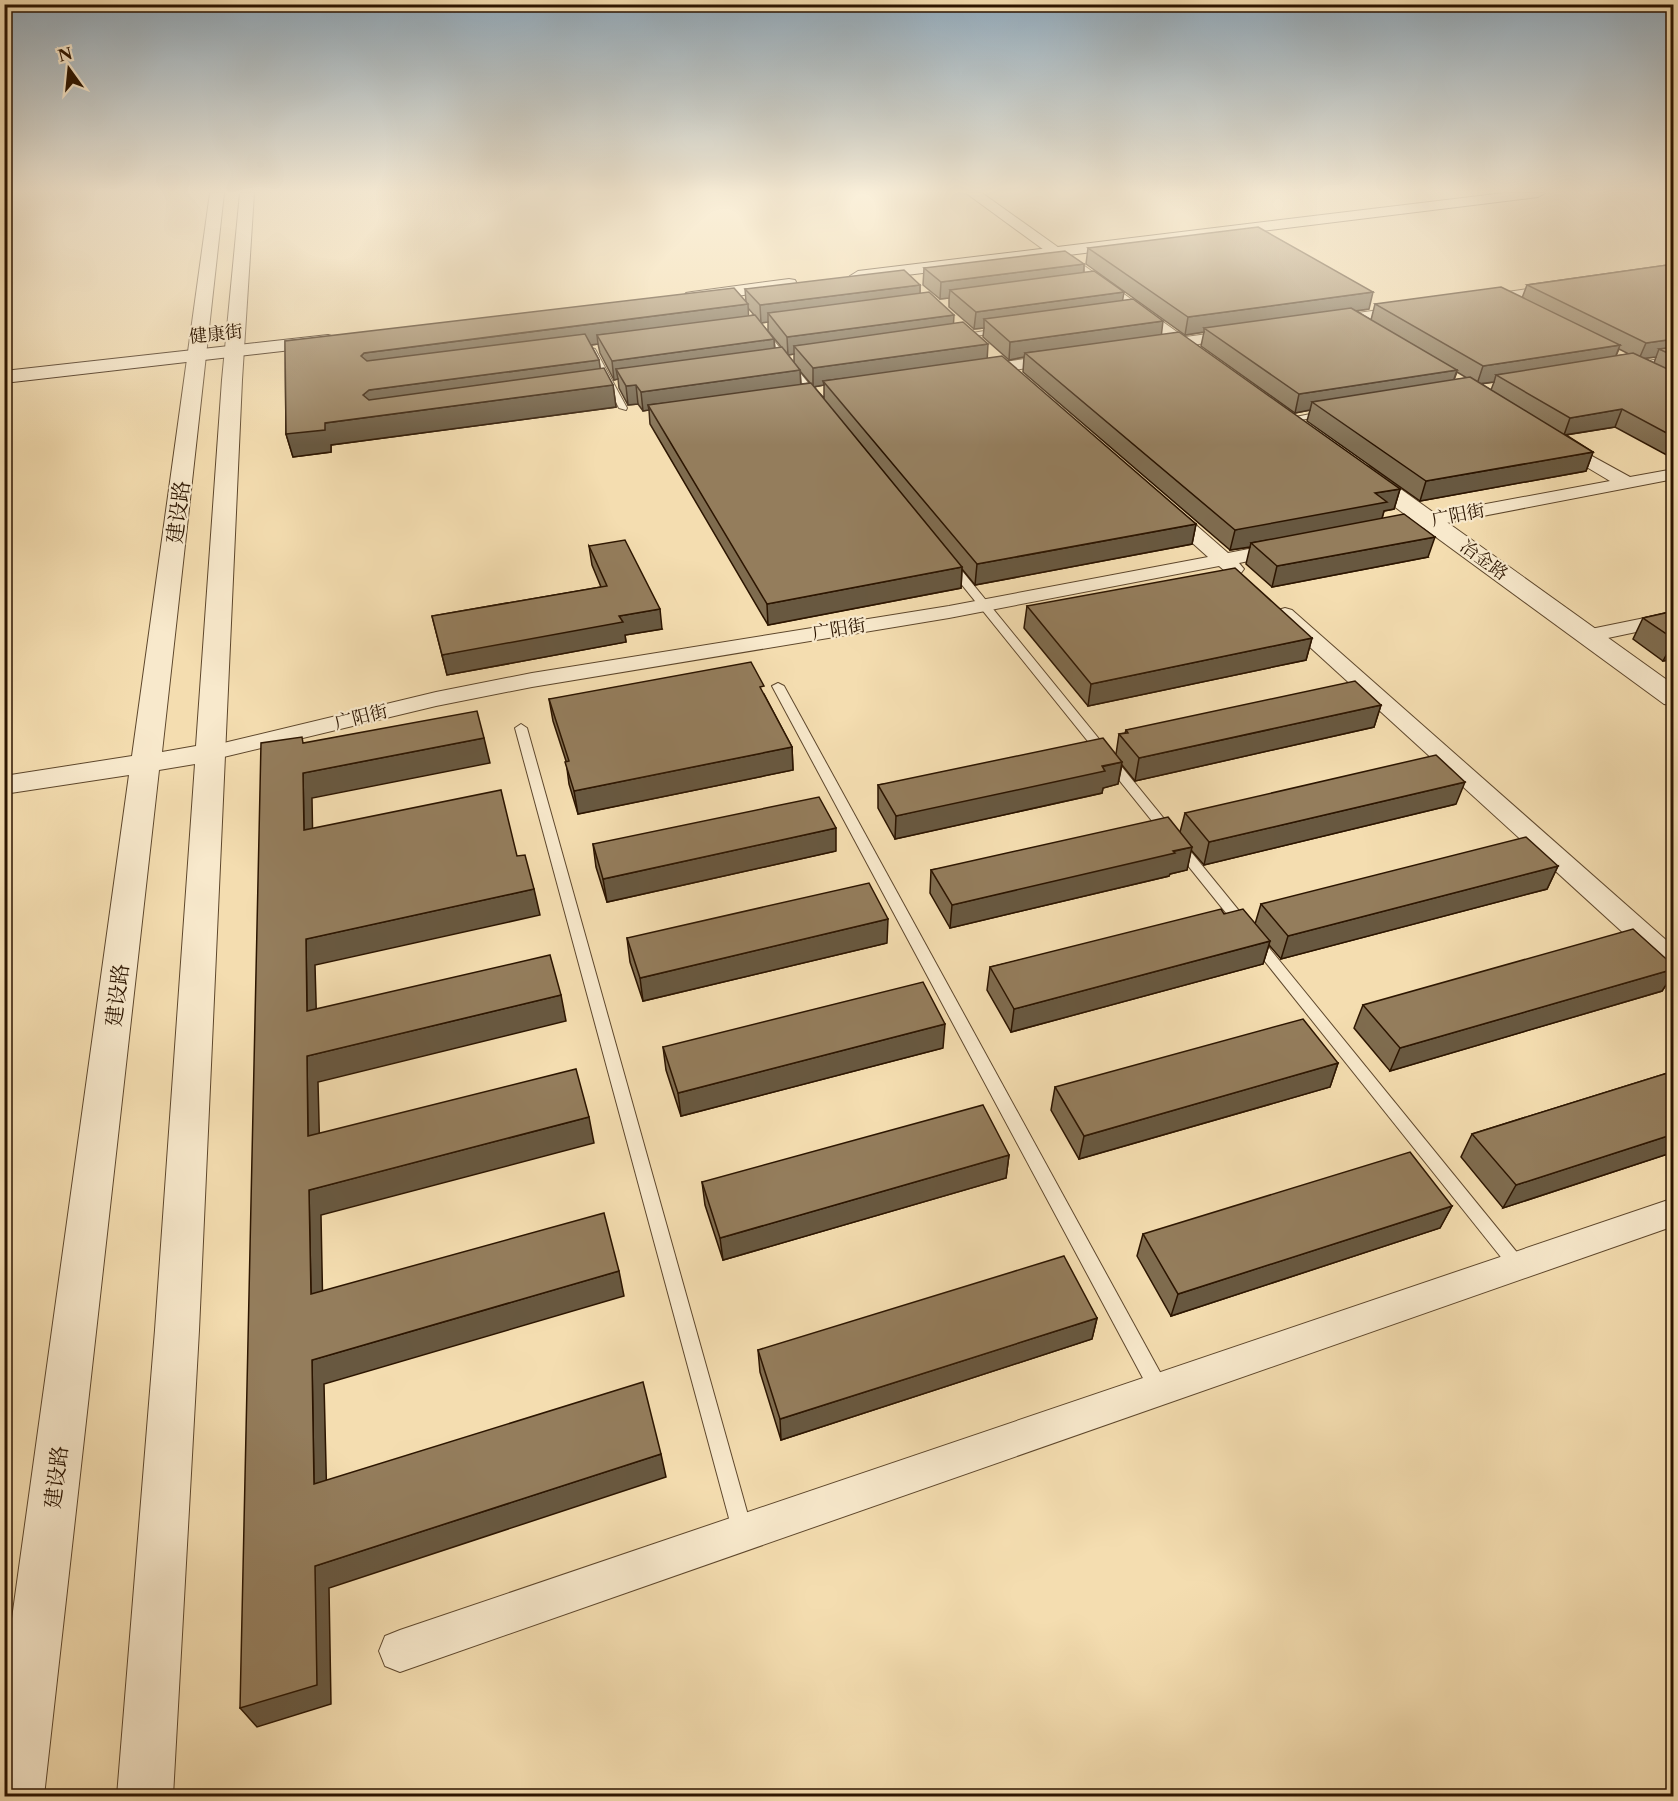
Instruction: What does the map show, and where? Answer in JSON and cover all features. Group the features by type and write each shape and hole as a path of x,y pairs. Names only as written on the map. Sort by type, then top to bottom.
{"street":[{"name":"建设路","path":"16,1797 207,277"},
{"path":"145,1797 177,1330 241,277"},
{"path":"1087,277 1134,312 1221,370"},
{"path":"670,299 811,282"},
{"path":"1464,302 1576,286"},
{"path":"1498,297 1519,307"},
{"path":"1316,323 1429,307"},
{"path":"1349,318 1369,330"},
{"path":"949,328 969,334 1023,382"},
{"path":"1135,349 1249,332"},
{"name":"健康街","path":"4,377 341,340"},
{"path":"960,373 1076,357"},
{"path":"1624,364 1653,375"},
{"path":"790,397 819,397"},
{"path":"1270,405 1308,433"},
{"path":"1549,437 1637,481 1674,495"},
{"name":"冶金路","path":"1345,460 1674,698"},
{"name":"广阳街","path":"1384,529 1674,474"},
{"path":"1154,498 1251,583"},
{"name":"广阳街","path":"4,784 211,753 436,699 522,682 984,605 1304,544"},
{"path":"1268,599 1674,963"},
{"path":"1589,636 1674,618"},
{"path":"400,1651 1674,1212"}],"lane":[{"path":"760,325 785,360 819,397"},
{"path":"969,334 1014,328"},
{"path":"579,351 602,348"},
{"path":"591,349 623,408"},
{"path":"1624,364 1674,358"},
{"path":"598,386 622,382"},
{"path":"1289,419 1335,412"},
{"path":"939,550 1518,1266"},
{"path":"778,686 1159,1389"},
{"path":"521,728 743,1533"}],"building":[{"path":"845,277 912,277 920,285 760,305 745,289"},
{"path":"935,277 980,277 941,282"},
{"path":"1048,277 1103,277 1124,292 976,312 950,290"},
{"path":"1130,277 1347,277 1373,292 1188,317"},
{"path":"1583,277 1674,277 1674,339 1646,343 1527,285"},
{"path":"1501,287 1620,345 1483,366 1375,304"},
{"path":"734,288 748,304 364,353 361,356 367,361 585,334 599,360 369,390 363,395 369,400 604,368 613,385 325,423 325,430 286,434 285,341"},
{"path":"929,292 954,315 787,337 768,313"},
{"path":"1133,299 1163,321 1010,342 984,319"},
{"path":"1351,308 1457,370 1299,394 1204,328"},
{"path":"755,315 774,339 612,361 597,335"},
{"path":"963,322 988,344 813,368 794,346"},
{"path":"1179,332 1400,489 1375,493 1387,502 1235,530 1025,353"},
{"path":"782,347 800,370 641,392 636,385 626,386 616,369"},
{"path":"1674,347 1674,356 1659,349"},
{"path":"1633,353 1674,372 1674,437 1622,409 1570,418 1496,375"},
{"path":"1002,356 1196,524 977,564 823,381"},
{"path":"1470,377 1593,452 1426,481 1312,402"},
{"path":"811,383 962,567 767,604 648,405"},
{"path":"1404,514 1435,537 1277,566 1251,543"},
{"path":"625,540 660,609 619,616 623,622 442,655 432,616 607,586 589,546"},
{"path":"1235,568 1312,638 1091,684 1027,606"},
{"path":"1674,611 1674,639 1643,618"},
{"path":"751,662 764,686 760,687 792,747 574,791 565,762 569,761 549,699"},
{"path":"1355,681 1381,705 1139,758 1119,734 1128,733 1126,730"},
{"path":"477,711 484,738 303,773 304,830 501,790 517,856 525,855 534,889 306,939 307,1011 550,955 561,995 307,1056 308,1136 576,1069 589,1117 309,1190 311,1294 604,1213 619,1271 312,1360 314,1484 643,1382 661,1454 315,1566 317,1685 240,1708 261,743 302,737 303,743"},
{"path":"1103,738 1122,762 1102,766 1105,771 896,816 878,785"},
{"path":"1436,755 1465,782 1209,842 1185,813"},
{"path":"819,797 836,828 603,879 593,844"},
{"path":"1168,817 1192,847 1173,851 1175,853 952,905 931,870"},
{"path":"1526,837 1558,866 1288,936 1261,904"},
{"path":"869,883 888,919 640,978 627,938"},
{"path":"1221,909 1224,914 1243,909 1270,941 1014,1009 990,967"},
{"path":"1633,929 1674,966 1674,969 1400,1048 1363,1005"},
{"path":"923,982 945,1024 678,1093 663,1047"},
{"path":"1303,1019 1338,1063 1084,1136 1055,1087"},
{"path":"1674,1071 1674,1134 1516,1185 1472,1134"},
{"path":"983,1105 1009,1155 720,1238 702,1182"},
{"path":"1410,1152 1452,1206 1178,1294 1143,1234"},
{"path":"1064,1256 1097,1318 780,1419 758,1350"}]}
